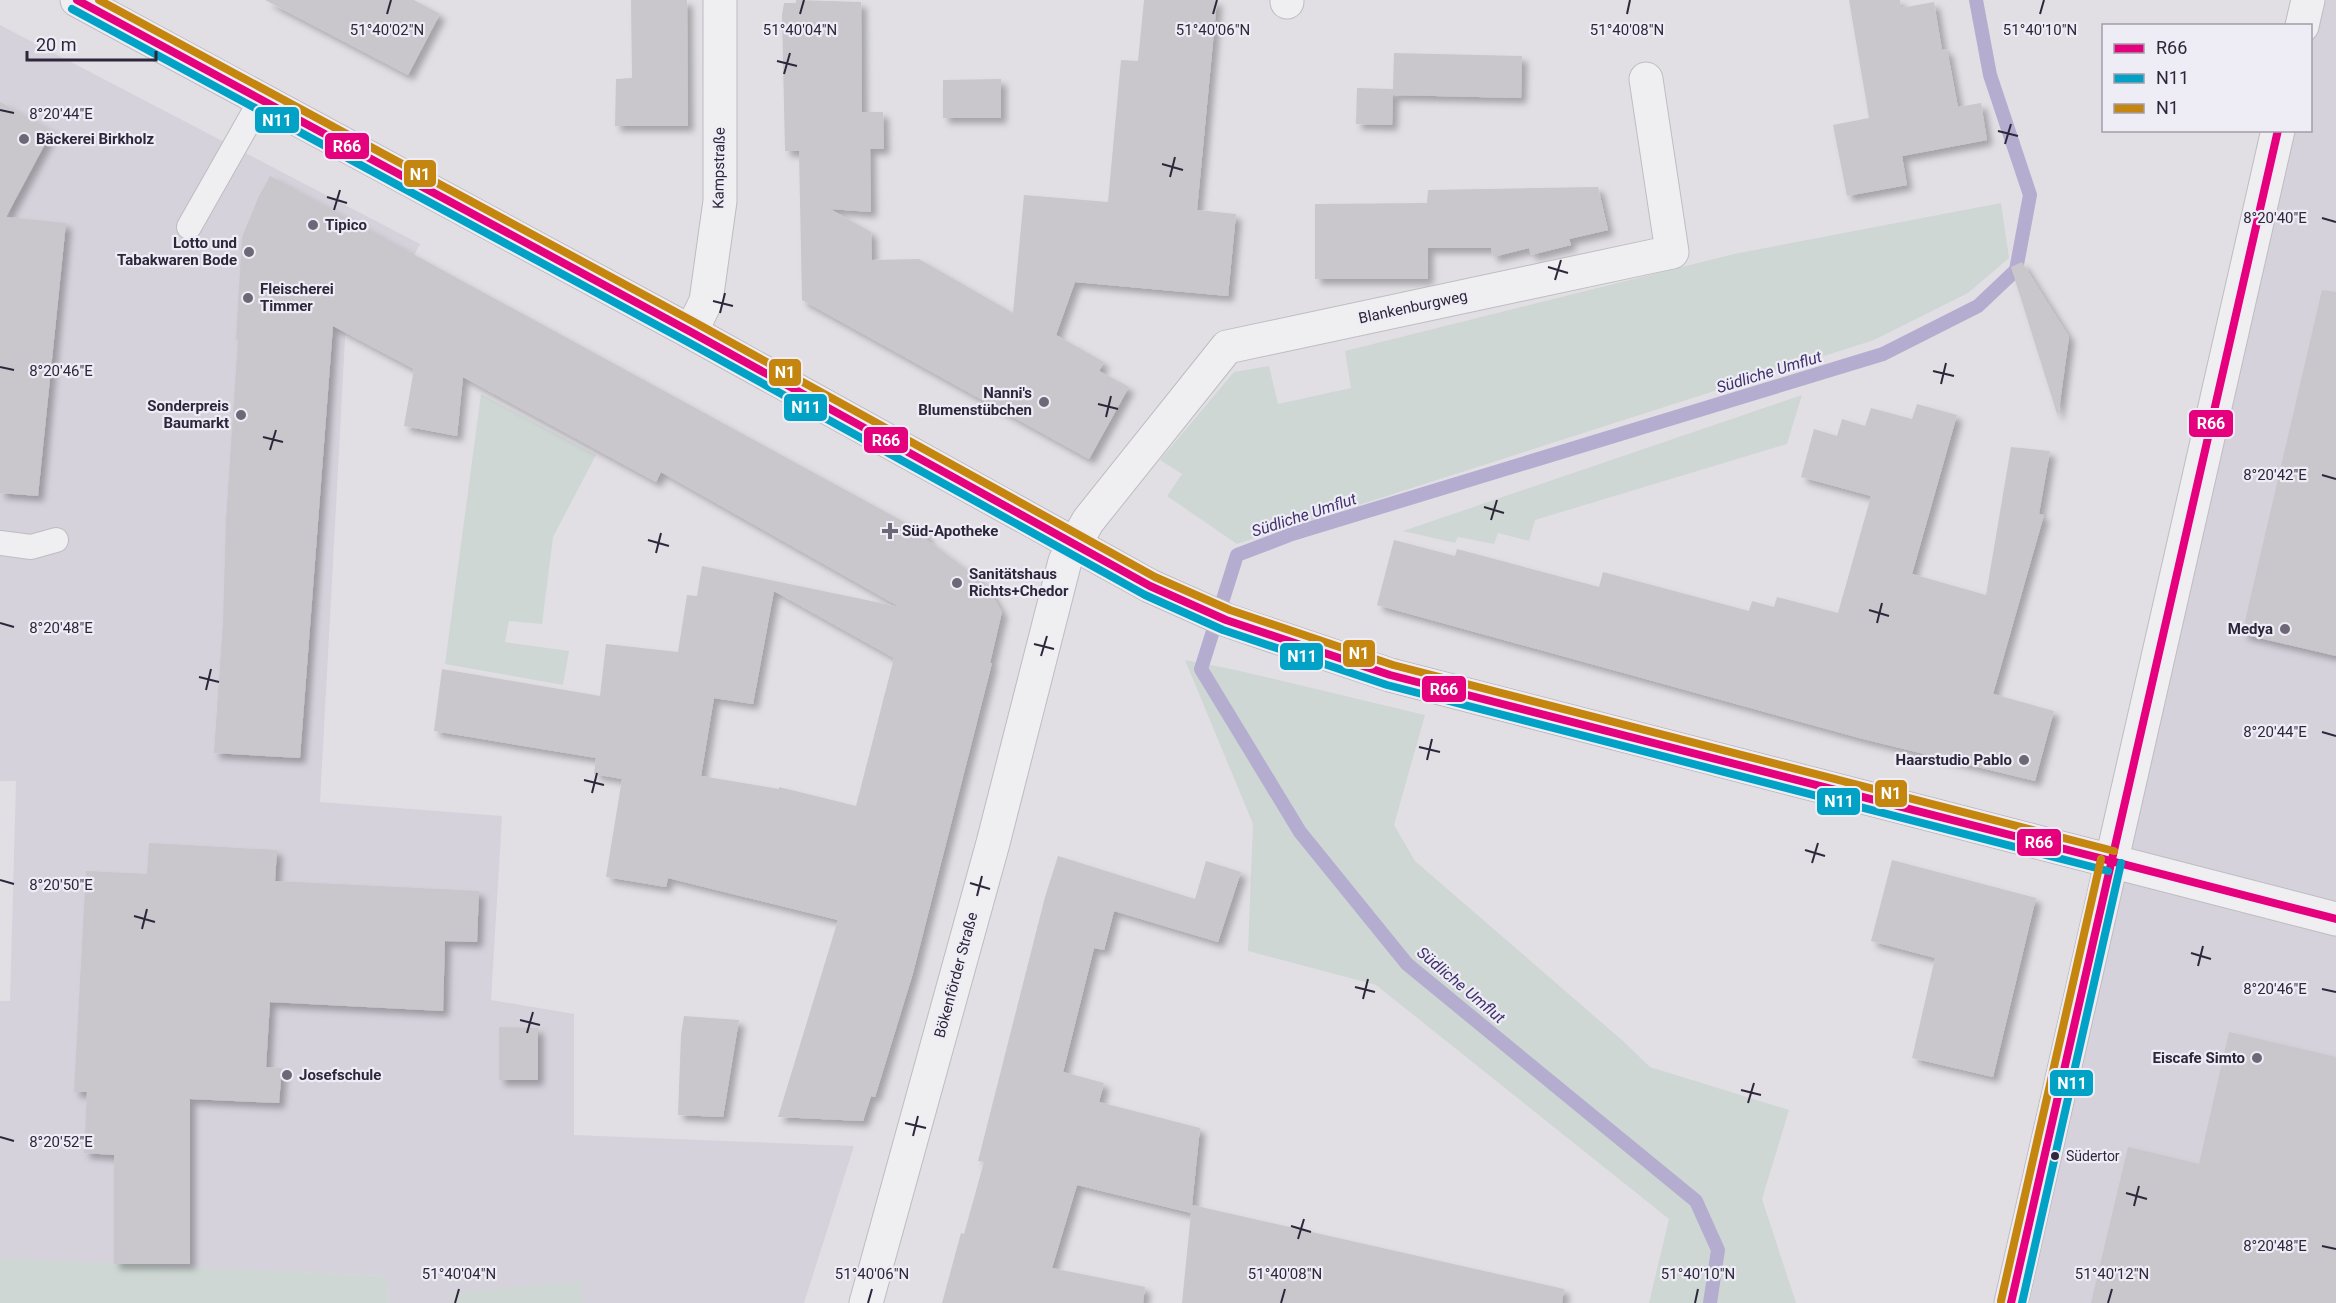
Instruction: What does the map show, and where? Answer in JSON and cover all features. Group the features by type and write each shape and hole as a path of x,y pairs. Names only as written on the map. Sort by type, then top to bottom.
{"street":[{"path":"77,0 692,332 1150,586 1226,620 1389,675 2336,919"},
{"name":"Kampstraße","path":"692,332 706,301 720,201 720,0"},
{"path":"2302,24 2308,0"},
{"name":"Blankenburgweg","path":"1075,544 1088,522 1227,347 1672,252 1646,79"},
{"path":"2011,1303 2278,132"},
{"name":"Bökenförder Straße","path":"866,1303 993,843 1065,561 1075,544"}],"lane":[{"path":"189,227 261,100"},
{"path":"0,543 31,547 56,540"}],"shaded area":[{"path":"2308,0 2336,0 2336,1303 2011,1303 2278,132 2312,132 2312,24 2310,24"},
{"path":"0,25 420,244 381,320 347,303 320,802 502,816 491,1000 574,1014 574,1135 854,1146 804,1303 389,1303 386,1276 0,1259 0,1001 10,1001 16,781 0,781"},
{"path":"2001,203 2009,258 1968,293 1874,340 1237,544 1167,496 1182,474 1160,460 1234,372 1269,366 1278,404 1351,388 1345,351 1734,254"},
{"path":"481,394 596,455 553,537 542,624 509,621 505,642 569,651 563,685 445,664"},
{"path":"1802,395 1787,444 1535,520 1529,541 1498,533 1494,544 1458,537 1455,543 1403,531"},
{"path":"1185,660 1425,715 1394,825 1415,861 1650,1067 1789,1110 1762,1199 1796,1303 1649,1303 1669,1219 1376,985 1248,951 1253,824"},
{"path":"0,1258 386,1276 389,1303 0,1303"},
{"path":"581,1281 583,1303 452,1303 451,1293"}],"building":[{"path":"265,0 414,0 440,14 408,75"},
{"path":"631,0 687,0 688,126 615,126 616,79 632,78"},
{"path":"796,0 861,2 862,112 883,112 884,149 870,149 871,212 830,209 871,232 872,260 919,259 1013,313 1024,195 1108,202 1121,60 1138,61 1144,0 1217,0 1197,210 1236,214 1228,296 1075,282 1056,335 1104,362 1099,371 1129,387 1089,459 802,300 799,151 785,151 782,15 784,3 796,3"},
{"path":"1849,0 1900,0 1901,8 1934,2 1942,50 1947,49 1958,107 1981,103 1987,140 1902,156 1907,185 1847,196 1833,125 1869,118"},
{"path":"1394,53 1522,56 1521,98 1393,95 1392,125 1356,124 1357,88 1393,89"},
{"path":"1001,79 1001,118 943,118 943,80"},
{"path":"0,102 52,131 6,217 66,223 38,496 0,493"},
{"path":"270,176 928,535 926,539 985,583 1002,612 990,663 992,663 913,973 875,1097 871,1096 863,1121 778,1117 838,920 668,878 666,887 606,877 622,779 594,774 596,758 434,731 442,669 600,696 606,644 678,652 687,595 697,596 702,566 900,607 661,472 656,482 463,377 457,436 404,426 414,369 333,326 300,758 214,753 223,622 226,520 238,340 236,339 242,237","holes":["774,591 894,658 856,806 779,787 779,789 701,776 714,698 753,704"]},
{"path":"1598,187 1608,230 1569,239 1571,245 1531,255 1529,248 1493,257 1491,248 1428,248 1428,279 1315,279 1315,204 1427,203 1428,190"},
{"path":"2022,262 2069,337 2058,417 2011,267"},
{"path":"2322,290 2336,292 2336,656 2242,634"},
{"path":"1917,404 1957,415 1912,574 1986,595 2011,447 2050,451 2039,514 2044,515 1993,694 2054,711 2035,781 1863,739 1377,605 1394,540 1455,556 1457,549 1599,587 1603,572 1749,611 1752,601 1774,607 1777,597 1838,613 1871,496 1801,477 1814,429 1837,436 1842,419 1865,426 1871,408 1912,419"},
{"path":"149,843 277,850 275,881 479,891 477,942 445,941 443,1011 270,1002 266,1067 282,1068 279,1103 190,1099 190,1264 114,1264 114,1155 84,1153 87,1092 74,1092 86,871 147,874"},
{"path":"1058,856 1195,899 1206,861 1241,872 1218,942 1114,911 1104,950 1094,948 1063,1072 1104,1083 1099,1102 1200,1128 1192,1205 1564,1289 1562,1303 1182,1303 1191,1213 1077,1185 1052,1268 1145,1287 1143,1303 942,1303 984,1162 978,1161 1045,897"},
{"path":"1892,860 2036,898 1993,1077 1912,1058 1935,958 1871,941"},
{"path":"684,1016 739,1020 723,1117 678,1115 681,1035"},
{"path":"499,1027 538,1028 538,1080 499,1080"},
{"path":"2229,1032 2336,1057 2336,1303 2091,1303 2128,1147 2199,1164"}],"waterway":[{"name":"Südliche Umflut","path":"1710,1303 1718,1250 1696,1201 1407,964 1300,832 1201,669 1237,555 1292,534 1883,354 1978,306 2016,270 2030,195 1990,75 1976,0"}],"transit line":[{"name":"R66","path":"77,0 691,332 1150,586 1226,620 1390,675 2336,919"},
{"name":"N1","path":"99,0 696,323 1155,577 1230,610 1393,665 2114,851"},
{"name":"N11","path":"72,9 686,341 1145,595 1223,630 1387,685 2108,871"},
{"name":"R66","path":"2011,1303 2278,132"},
{"name":"N1","path":"2001,1301 2101,859"},
{"name":"N11","path":"2022,1303 2121,863"}],"place":[{"name":"Bäckerei Birkholz","path":"24,139"},
{"name":"Tipico","path":"313,225"},
{"name":"Lotto und Tabakwaren Bode","path":"249,252"},
{"name":"Fleischerei Timmer","path":"248,298"},
{"name":"Nanni's Blumenstübchen","path":"1044,402"},
{"name":"Sonderpreis Baumarkt","path":"241,415"},
{"name":"Süd-Apotheke","path":"890,531"},
{"name":"Sanitätshaus Richts+Chedor","path":"957,583"},
{"name":"Medya","path":"2285,629"},
{"name":"Haarstudio Pablo","path":"2024,760"},
{"name":"Eiscafe Simto","path":"2257,1058"},
{"name":"Josefschule","path":"287,1075"},
{"name":"Südertor","path":"2055,1156"}]}
